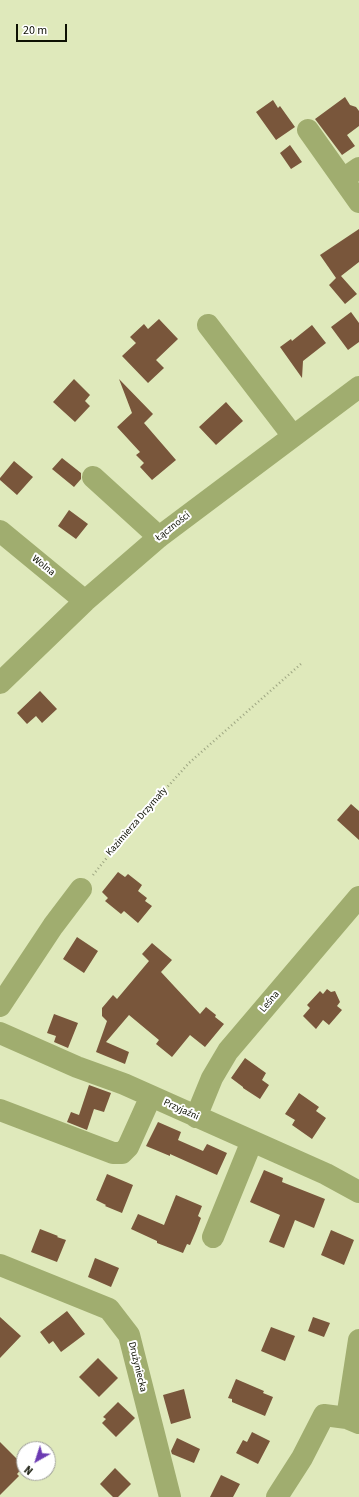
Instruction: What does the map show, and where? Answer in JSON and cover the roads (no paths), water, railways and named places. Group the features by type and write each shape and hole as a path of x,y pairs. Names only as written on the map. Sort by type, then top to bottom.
{"street":[{"path":"308,130 351,174 359,202"},
{"path":"208,324 293,436"},
{"name":"Łączności","path":"0,683 85,601 159,537 359,387"},
{"path":"93,477 159,537"},
{"name":"Wolna","path":"0,531 85,601"},
{"path":"0,1006 53,926 81,889"},
{"name":"Leśna","path":"196,1117 212,1078 228,1051 359,897"},
{"name":"Przyjaźni","path":"0,1034 77,1067 124,1084 326,1174 359,1192"},
{"path":"0,1110 113,1153 122,1153 128,1147 151,1096"},
{"path":"213,1237 252,1141"},
{"name":"Drużyniecka","path":"0,1265 108,1309 129,1335 170,1497"},
{"path":"277,1497 302,1458 324,1415 353,1421 359,1340"}]}
